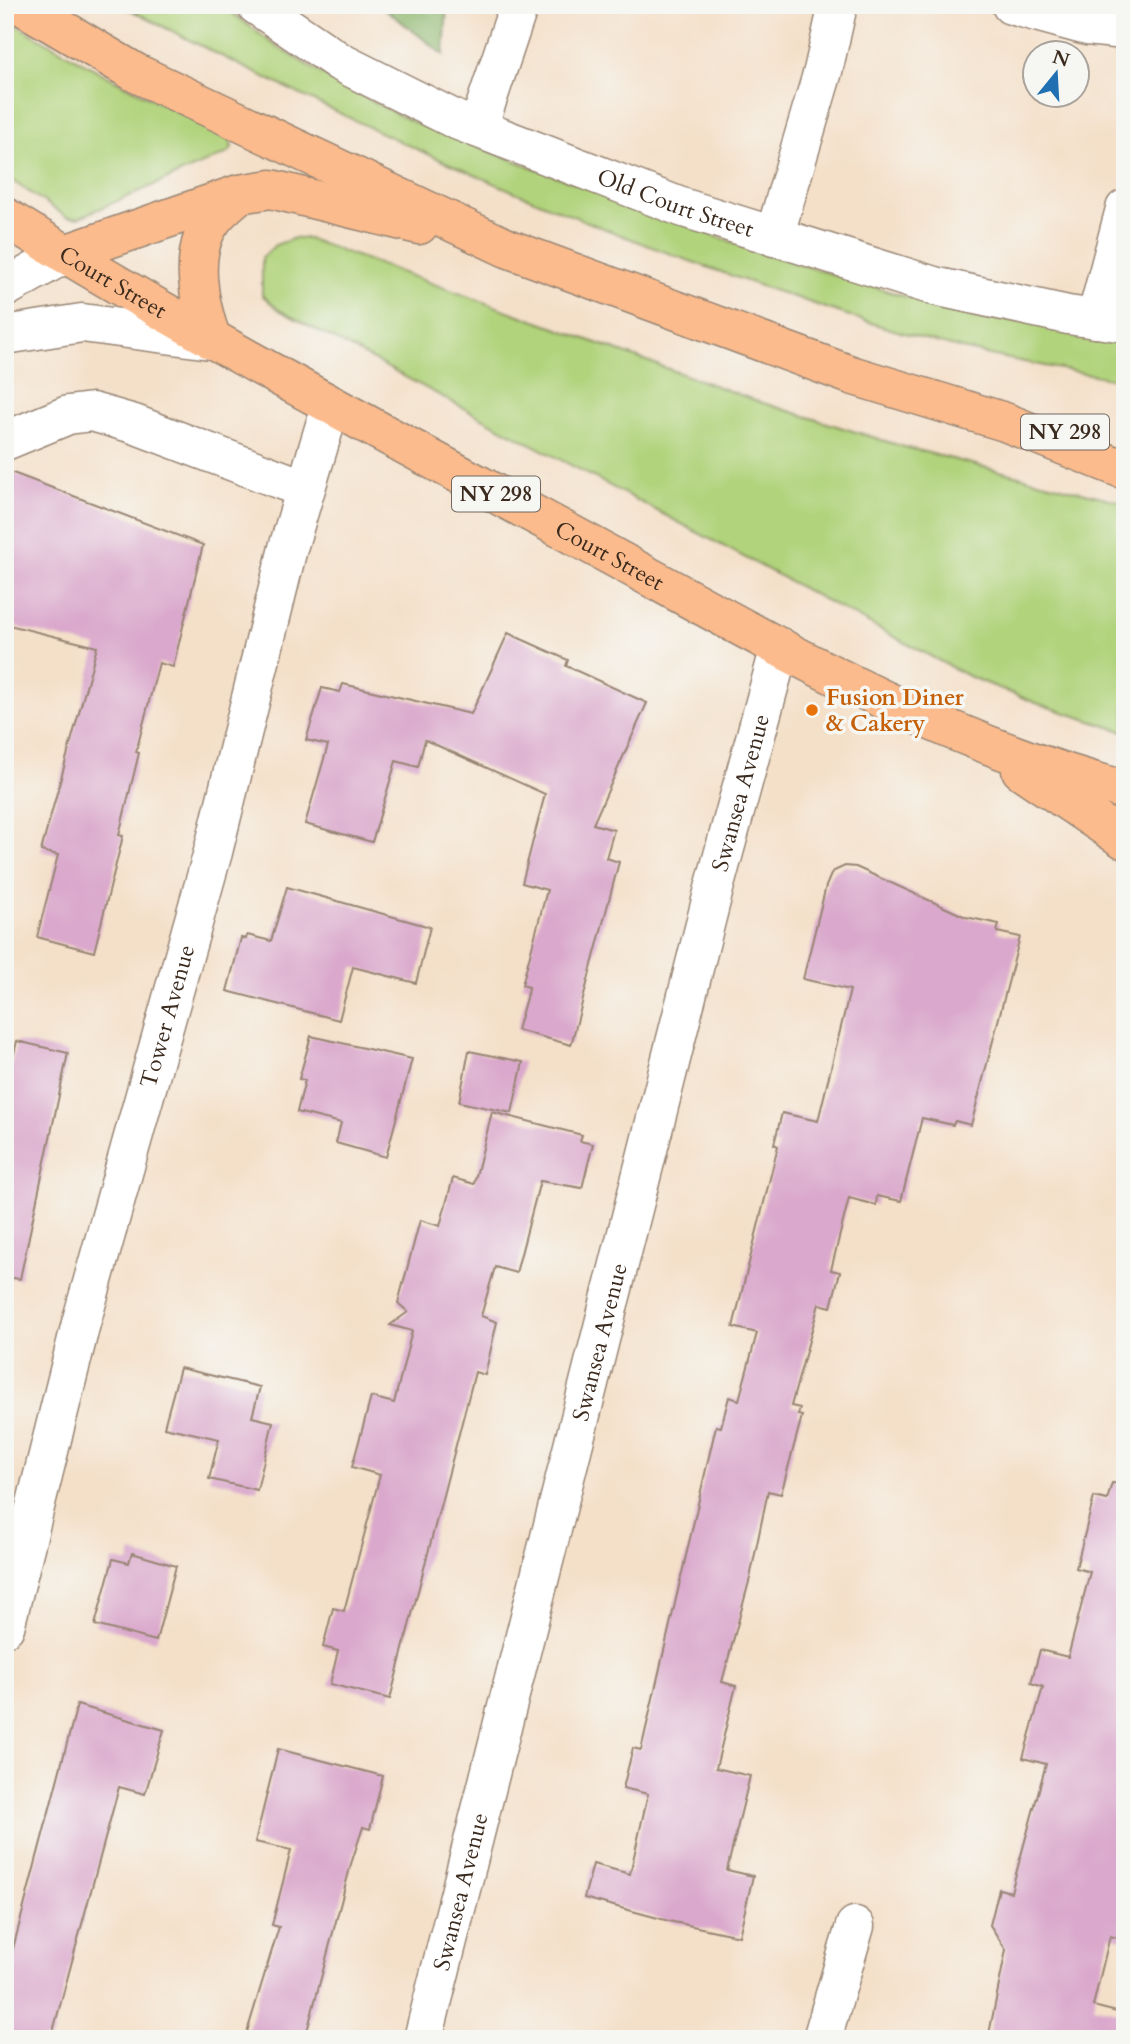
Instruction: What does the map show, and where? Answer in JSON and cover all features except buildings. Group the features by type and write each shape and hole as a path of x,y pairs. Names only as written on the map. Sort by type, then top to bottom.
{"main road":[{"name":"NY 298","path":"21,5 136,73 508,248 850,375 1005,422 1125,441"},
{"path":"65,254 239,194 271,189 302,194 508,248"},
{"path":"212,340 199,290 202,241 213,219 239,194"},
{"name":"Court Street","path":"5,217 212,340 779,647 892,705 979,741 1125,790"},
{"path":"1005,422 1125,470"},
{"path":"979,741 1125,840"}],"street":[{"name":"Old Court Street","path":"256,5 340,61 478,128 681,207 934,286 1110,321"},
{"path":"478,128 519,5"},
{"path":"774,237 823,71 838,5"},
{"path":"1011,5 1087,26 1125,30"},
{"path":"1110,321 1125,209"},
{"path":"5,288 65,254"},
{"path":"5,335 82,323 212,340"},
{"name":"Tower Avenue","path":"5,1628 81,1323 213,852 305,489 331,405"},
{"path":"5,442 68,415 92,412 134,424 305,489"},
{"name":"Swansea Avenue","path":"423,2039 712,899 779,647"},
{"path":"822,2039 855,1926"}],"green space":[{"path":"121,5 222,5 277,47 348,89 415,123 750,249 907,297 1125,339 1125,381 997,357 933,341 699,264 447,163 283,86"},
{"path":"380,5 447,5 444,55"},
{"path":"5,19 107,76 230,138 232,148 228,153 78,218 67,217 5,176"},
{"path":"295,238 306,238 760,402 901,446 1125,503 1125,732 1036,703 966,675 279,310 262,295 262,258 275,245"}],"place":[{"name":"Fusion Diner & Cakery","path":"812,710"}]}
